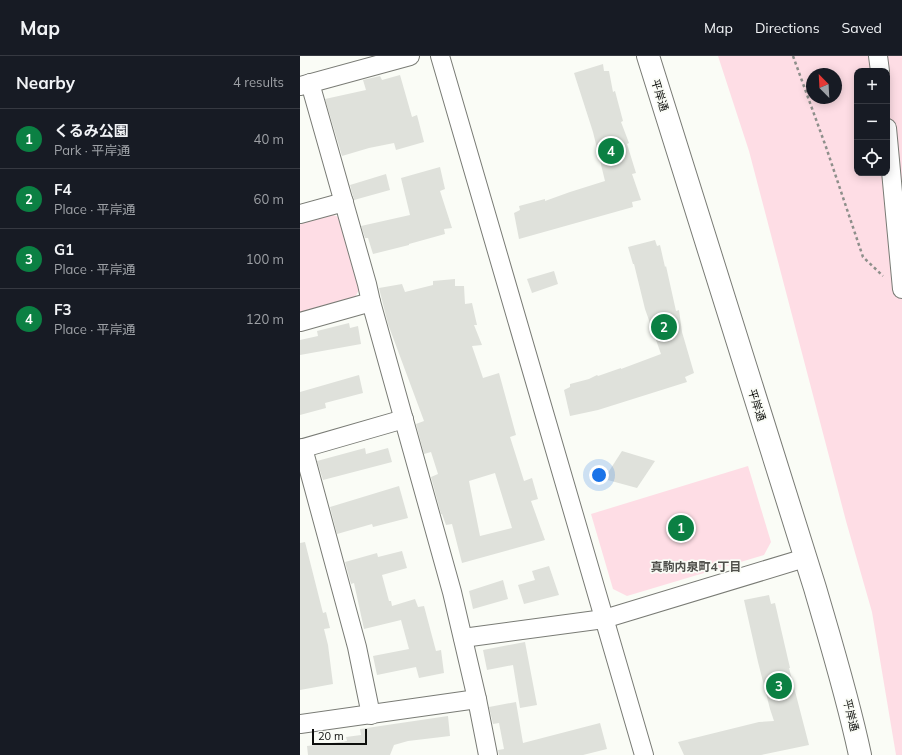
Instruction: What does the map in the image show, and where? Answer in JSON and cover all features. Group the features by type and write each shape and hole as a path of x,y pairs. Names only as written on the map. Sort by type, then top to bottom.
{"street":[{"path":"410,56 305,84 344,202 452,592 488,755"},
{"path":"440,56 644,755"},
{"name":"平岸通","path":"648,56 838,663 855,728 860,755"},
{"path":"878,56 880,68"},
{"path":"888,140 902,289"},
{"path":"300,214 344,202"},
{"path":"300,322 371,302"},
{"path":"371,715 357,647 302,449 404,420"},
{"path":"463,638 604,619 805,558"},
{"path":"300,724 477,700"}],"path":[{"path":"793,56 863,256 885,278"}],"shaded area":[{"path":"718,56 902,56 902,755 896,755 872,612 846,521 749,151"},
{"path":"331,214 341,218 360,288 355,297 300,313 300,223"},
{"path":"748,466 771,542 764,555 627,596 613,589 591,514"}],"building":[{"path":"603,64 604,71 609,71 613,92 615,91 623,121 621,122 629,143 627,144 636,173 632,174 641,200 632,202 633,207 519,239 514,213 520,210 519,206 545,199 545,201 605,181 593,132 574,73"},
{"path":"400,75 412,117 417,115 424,142 396,150 394,143 369,148 342,156 325,99 366,90 363,80 380,76 382,80"},
{"path":"440,167 445,189 440,191 452,228 444,229 445,234 373,254 368,238 365,238 361,226 410,215 401,178"},
{"path":"386,174 390,190 354,200 350,185"},
{"path":"655,240 657,246 660,245 676,311 679,310 682,332 694,373 685,377 687,382 598,410 570,416 564,390 570,387 570,384 621,369 661,354 645,309 634,264 628,247"},
{"path":"554,271 558,284 532,293 527,279"},
{"path":"455,279 455,286 464,286 465,304 472,303 477,325 474,325 482,345 472,346 483,378 499,373 516,435 510,437 524,481 532,478 538,499 531,501 545,540 462,563 452,524 446,525 441,514 431,477 438,474 431,452 424,454 416,424 424,421 388,324 379,288 402,284 405,292 433,285 433,281","holes":["495,473 512,528 480,536 469,481"]},
{"path":"349,323 350,328 358,326 361,344 300,355 300,340 318,336 317,331"},
{"path":"359,375 363,393 325,403 326,408 300,415 300,392"},
{"path":"365,448 366,454 388,448 392,462 323,480 317,461"},
{"path":"622,451 655,461 637,488 604,479"},
{"path":"399,486 408,518 373,527 372,524 337,534 330,507"},
{"path":"305,542 323,613 326,612 330,628 324,629 328,645 333,684 300,690 300,543"},
{"path":"402,551 407,568 382,575 389,601 391,601 392,606 415,599 418,607 424,606 436,651 441,650 444,673 419,678 416,667 377,675 373,656 409,649 401,620 364,629 354,583 351,584 345,562 377,553 378,557"},
{"path":"549,566 559,595 524,604 518,585 535,580 532,571"},
{"path":"503,580 508,599 473,609 469,591"},
{"path":"769,595 771,604 775,603 789,668 809,745 761,755 684,755 678,742 759,722 774,721 758,662 744,600"},
{"path":"525,642 537,705 520,708 513,665 487,670 483,650"},
{"path":"516,702 523,743 600,723 607,749 583,755 499,755 498,750 504,749 499,723 493,724 489,707"},
{"path":"448,716 450,736 408,741 394,745 390,755 308,755 307,746 347,741 346,737 361,735 360,729"}],"place":[{"name":"F3","path":"611,151"},
{"name":"F4","path":"664,327"},
{"name":"くるみ公園","path":"681,528"},
{"name":"G1","path":"779,686"}],"district":[{"name":"真駒内泉町4丁目","path":"696,567"}]}
